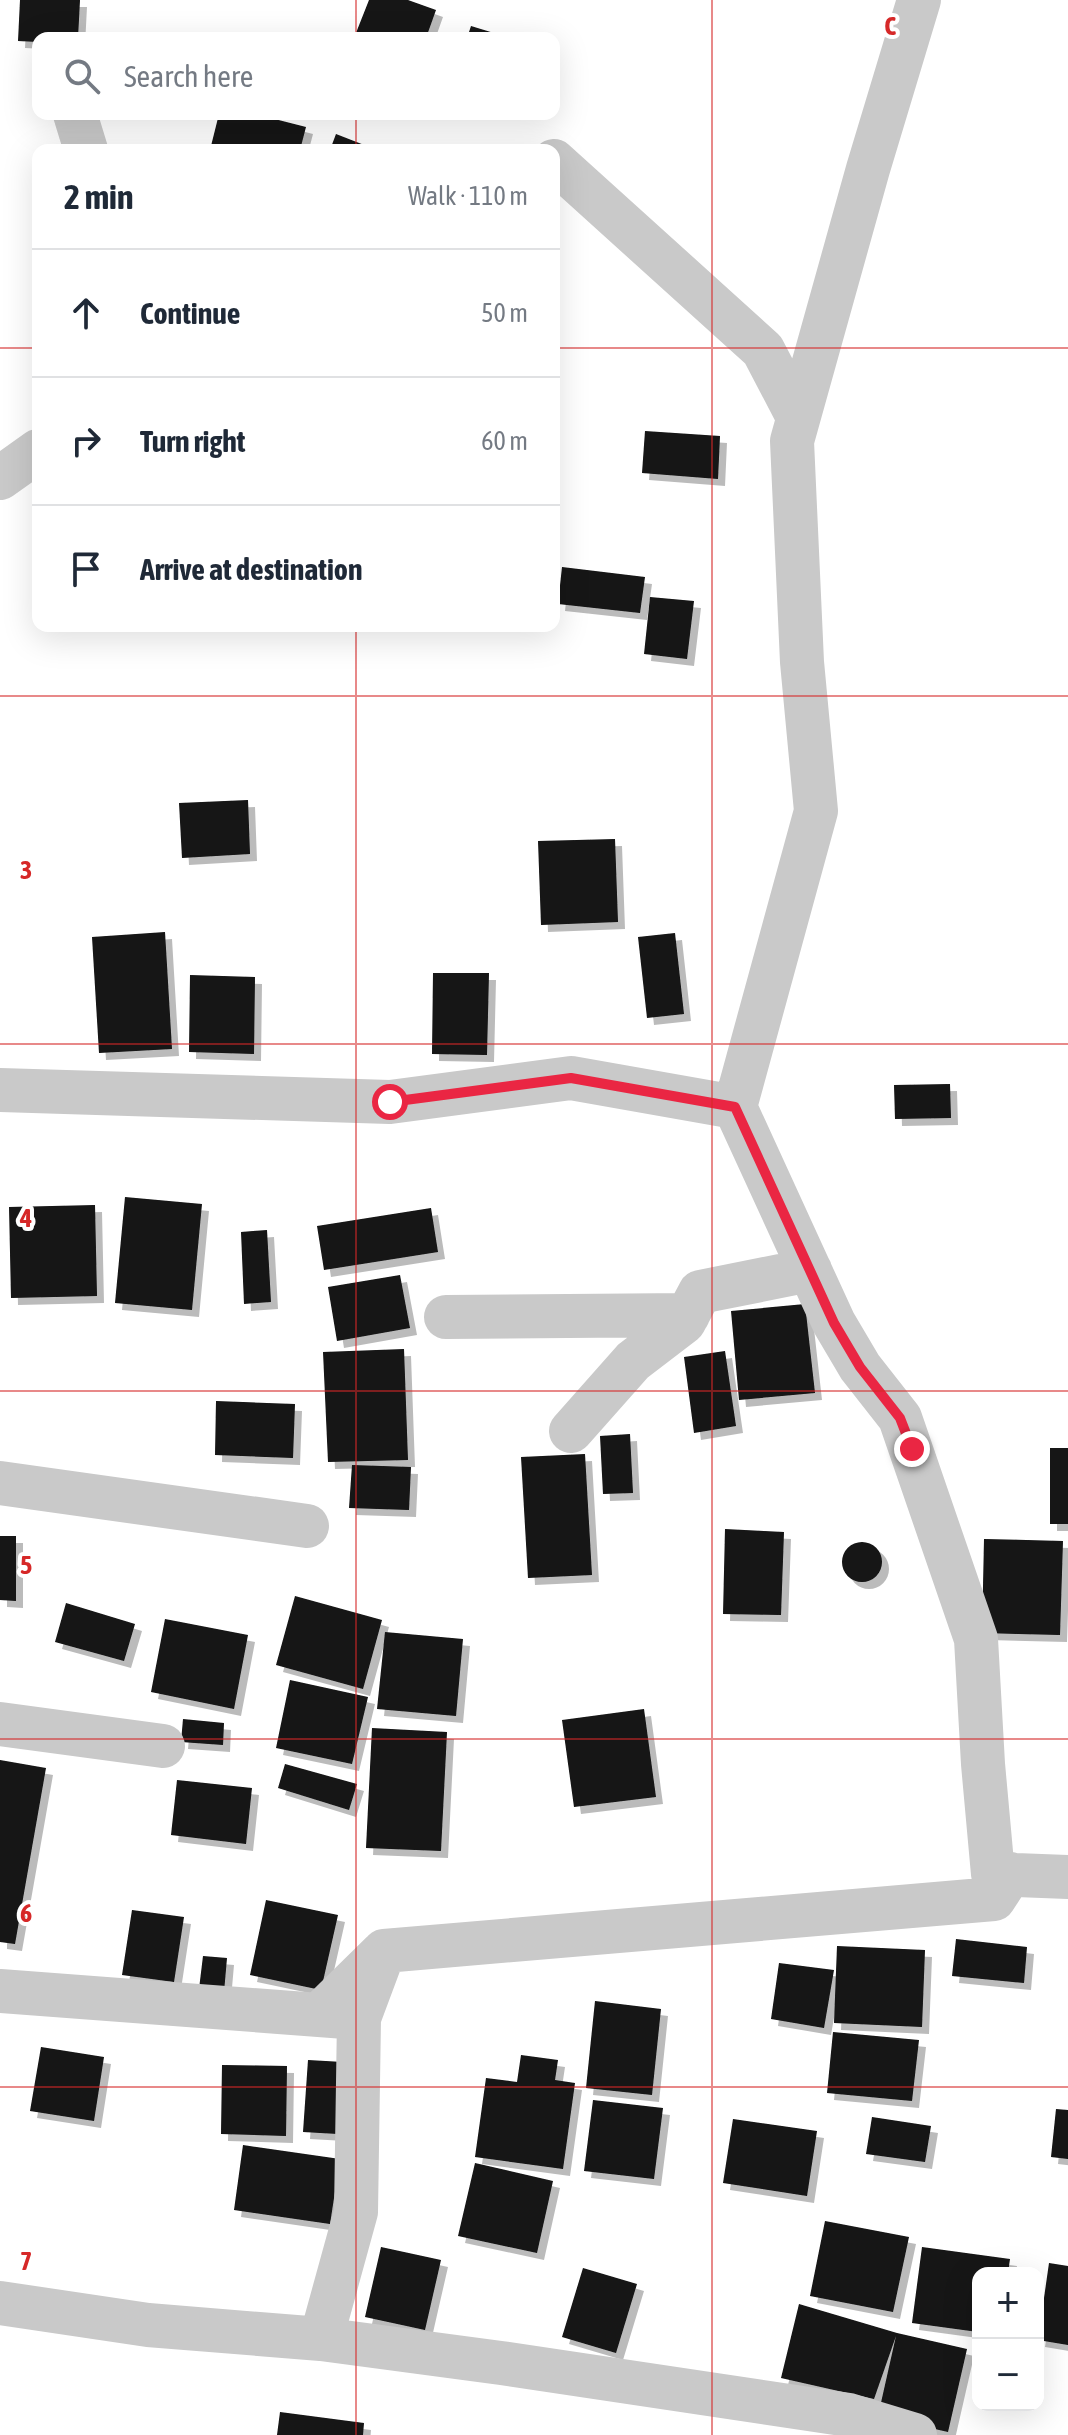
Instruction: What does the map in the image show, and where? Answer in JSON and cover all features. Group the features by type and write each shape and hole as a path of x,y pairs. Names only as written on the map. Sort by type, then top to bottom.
{"street":[{"path":"919,0 792,441 801,646 816,811 735,1107 834,1323 860,1367 900,1418 976,1639 993,1874 1068,1877"},
{"path":"77,120 84,144"},
{"path":"560,166 763,350 798,417"},
{"path":"0,478 32,455"},
{"path":"0,1090 390,1102 571,1078 735,1107"},
{"path":"571,1431 633,1361 684,1322 700,1292 810,1270"},
{"path":"446,1317 688,1315"},
{"path":"0,1483 307,1526"},
{"path":"0,1724 163,1746"},
{"path":"321,2339 356,2212 359,2018 384,1951 994,1899 1010,1874"},
{"path":"0,1991 359,2018"},
{"path":"0,2303 148,2325 321,2339 752,2418 849,2415 915,2435"}],"building":[{"path":"20,0 80,0 78,32 32,32 32,42 18,41"},
{"path":"369,0 408,0 436,10 428,32 356,32"},
{"path":"471,26 491,32 469,32"},
{"path":"218,120 279,120 306,127 302,144 212,144"},
{"path":"336,134 362,144 332,144"},
{"path":"645,431 720,436 718,479 642,473"},
{"path":"562,567 645,577 640,613 560,604"},
{"path":"650,597 694,601 687,659 644,654"},
{"path":"248,800 250,854 182,858 179,803"},
{"path":"615,839 618,922 541,925 538,841"},
{"path":"165,932 172,1049 99,1053 92,937"},
{"path":"675,933 684,1014 647,1018 638,937"},
{"path":"433,973 489,973 487,1055 432,1054"},
{"path":"190,975 255,977 254,1054 189,1052"},
{"path":"950,1084 951,1118 895,1119 894,1085"},
{"path":"125,1197 202,1204 192,1310 115,1303"},
{"path":"95,1205 97,1296 11,1298 9,1207"},
{"path":"431,1208 438,1252 324,1270 317,1226"},
{"path":"267,1230 271,1302 244,1304 241,1232"},
{"path":"400,1275 410,1328 337,1341 328,1287"},
{"path":"805,1304 815,1393 739,1400 731,1311"},
{"path":"404,1349 408,1460 328,1462 323,1352"},
{"path":"725,1351 736,1426 694,1433 684,1357"},
{"path":"216,1401 295,1404 293,1458 215,1455"},
{"path":"630,1434 633,1493 603,1494 600,1436"},
{"path":"1050,1448 1068,1448 1068,1524 1050,1524"},
{"path":"585,1454 592,1575 528,1578 521,1457"},
{"path":"352,1465 411,1467 409,1510 349,1508"},
{"path":"725,1529 784,1532 781,1615 723,1614"},
{"path":"0,1536 16,1536 16,1601 0,1600"},
{"path":"984,1539 1063,1541 1060,1635 982,1633"},
{"path":"862,1542 876,1548 882,1562 876,1576 862,1582 848,1576 842,1562 848,1548"},
{"path":"295,1596 382,1620 363,1689 276,1665"},
{"path":"66,1603 135,1624 124,1661 55,1642"},
{"path":"165,1619 248,1635 234,1709 151,1692"},
{"path":"385,1632 463,1639 456,1716 377,1709"},
{"path":"290,1680 368,1697 352,1764 276,1748"},
{"path":"644,1709 656,1797 574,1807 562,1720"},
{"path":"183,1719 224,1723 223,1745 181,1742"},
{"path":"372,1728 447,1732 441,1851 366,1848"},
{"path":"0,1760 46,1768 15,1944 0,1942"},
{"path":"285,1764 357,1784 349,1810 278,1788"},
{"path":"177,1780 252,1788 246,1844 171,1835"},
{"path":"266,1900 338,1915 321,1990 250,1975"},
{"path":"132,1910 184,1917 174,1982 122,1975"},
{"path":"956,1939 1027,1947 1024,1983 952,1976"},
{"path":"837,1946 925,1950 922,2027 834,2023"},
{"path":"203,1956 227,1958 224,1992 199,1989"},
{"path":"779,1963 834,1970 824,2028 771,2019"},
{"path":"595,2001 661,2009 652,2095 586,2088"},
{"path":"833,2032 919,2040 912,2101 827,2093"},
{"path":"41,2047 104,2057 94,2121 30,2111"},
{"path":"521,2055 558,2060 555,2080 575,2083 563,2169 475,2157 486,2078 517,2082"},
{"path":"308,2060 343,2062 338,2134 303,2132"},
{"path":"222,2065 287,2066 286,2136 221,2134"},
{"path":"593,2100 663,2108 654,2179 584,2171"},
{"path":"1056,2109 1068,2110 1068,2159 1051,2157"},
{"path":"872,2117 931,2126 925,2162 866,2154"},
{"path":"733,2119 817,2131 807,2196 723,2183"},
{"path":"243,2145 340,2159 330,2224 234,2210"},
{"path":"475,2163 553,2181 537,2253 458,2236"},
{"path":"825,2221 909,2237 893,2312 810,2296"},
{"path":"381,2247 441,2260 425,2330 365,2317"},
{"path":"922,2247 1010,2259 1009,2267 972,2267 972,2331 912,2323"},
{"path":"1049,2263 1068,2266 1068,2345 1044,2341 1044,2298"},
{"path":"583,2268 637,2284 616,2353 562,2337"},
{"path":"799,2304 897,2333 967,2349 948,2432 878,2416 896,2336 874,2399 781,2378"},
{"path":"280,2412 364,2423 363,2435 277,2435"}],"route":[{"path":"390,1102 571,1078 735,1107 834,1323 860,1367 900,1418 912,1449"}]}
